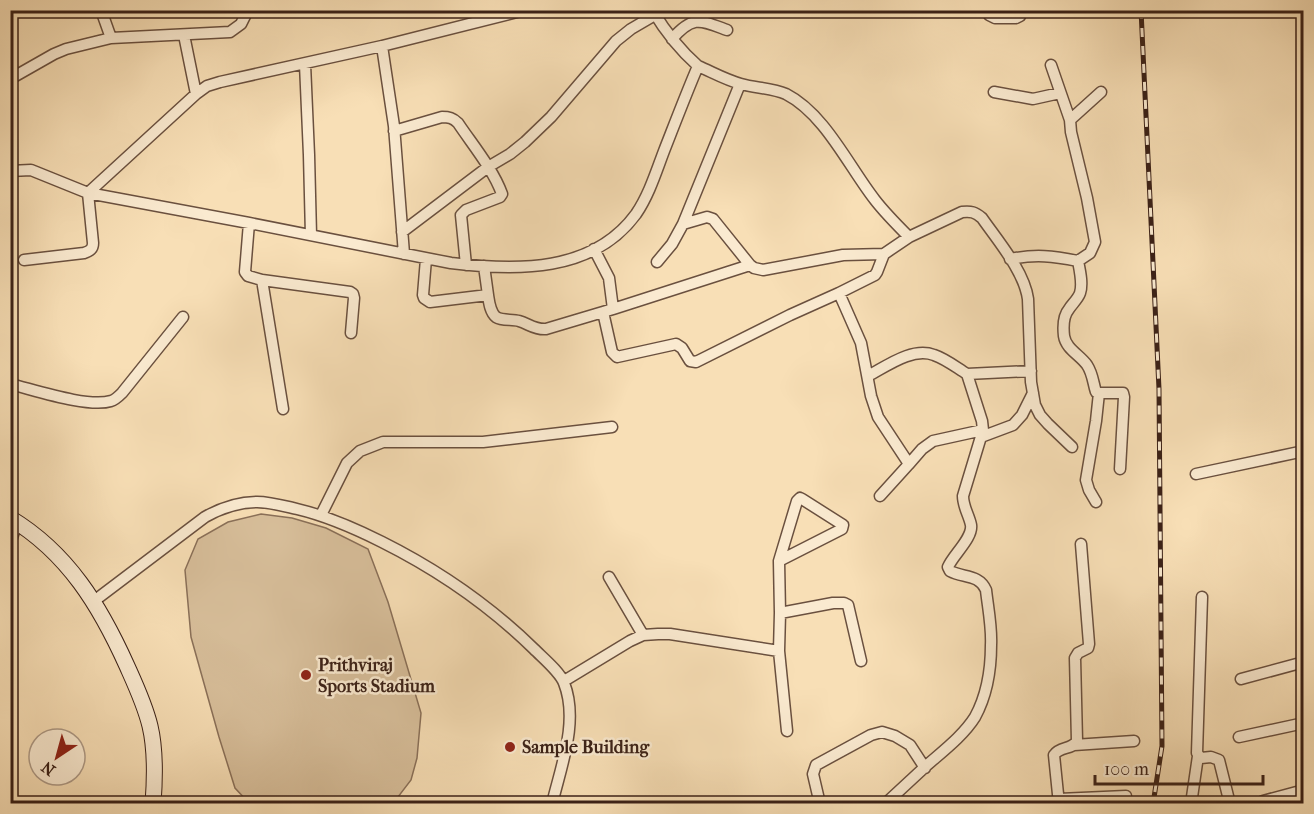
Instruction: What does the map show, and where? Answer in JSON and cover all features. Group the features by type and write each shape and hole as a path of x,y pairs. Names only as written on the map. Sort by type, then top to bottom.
{"street":[{"path":"101,10 111,38"},
{"path":"10,79 66,49 111,38 230,32 241,24 248,10"},
{"path":"88,193 207,86 525,10"},
{"path":"986,10 995,18 1016,18 1023,10"},
{"path":"402,232 538,131 616,41 654,13 672,39 698,66 740,84 786,94 807,110 830,135 874,199 909,237"},
{"path":"672,39 681,28 694,22 707,22 727,30"},
{"path":"184,35 196,94"},
{"path":"382,46 394,131 404,254"},
{"path":"305,64 311,235"},
{"path":"1010,259 1037,255 1058,256 1078,261 1090,253 1095,242 1070,120 1051,65"},
{"path":"10,171 31,170 88,193 426,259 484,267 548,265 563,262 606,243 637,213 698,66"},
{"path":"657,262 672,244 683,224 740,84"},
{"path":"994,92 1026,99 1060,93"},
{"path":"1070,120 1101,92"},
{"path":"394,131 449,117 458,123 488,167 502,194 497,199 466,210 461,215 466,265"},
{"path":"24,260 84,254 93,248 88,193"},
{"path":"683,224 707,217 713,219 750,265 763,270 843,255 884,254 909,237 963,212 977,213 1010,259 1027,290 1035,405 1040,415 1072,447"},
{"path":"249,223 245,272 248,276 350,292 354,298 351,333"},
{"path":"594,249 609,278 608,310 614,355 623,357 676,344 692,362 875,275 884,254"},
{"path":"426,259 423,295 427,301 488,295"},
{"path":"1078,261 1080,292 1067,311 1064,336 1070,348 1089,368 1095,389 1099,393 1086,480 1096,502"},
{"path":"484,267 494,316 520,321 539,330 750,265"},
{"path":"262,280 283,409"},
{"path":"839,293 861,343 871,396 878,417 909,464"},
{"path":"10,384 77,401 98,403 113,401 123,393 183,317"},
{"path":"868,376 905,357 924,353 943,358 967,374 1032,371"},
{"path":"885,804 944,751 974,718 986,692 992,642 986,590 975,578 954,574 948,567 969,534 971,524 963,496 982,433 982,421 967,374"},
{"path":"1099,393 1119,392 1125,397 1120,469"},
{"path":"880,496 922,449 933,441 1013,425 1022,415 1033,393"},
{"path":"321,515 347,463 360,451 383,442 483,442 612,427"},
{"path":"1196,474 1304,451"},
{"path":"779,561 842,529 843,525 802,499 798,499 779,561 779,651 787,730"},
{"path":"94,601 205,517 234,504 257,502 280,505 321,515 363,533 405,553 459,587 521,637 564,681 571,719 552,804"},
{"path":"10,543 14,520 56,554 94,601 141,696 150,726 154,760 153,804"},
{"path":"1074,746 1077,741 1075,658 1078,653 1088,648 1089,644 1081,544"},
{"path":"609,577 643,636"},
{"path":"1191,804 1198,756 1202,597"},
{"path":"780,613 833,603 848,605 861,661"},
{"path":"564,681 630,641 643,636 670,634 779,651"},
{"path":"1241,679 1304,662"},
{"path":"1239,737 1304,723"},
{"path":"820,804 813,774 816,765 877,733 888,733 910,745 924,768"},
{"path":"1126,796 1059,801 1054,755 1059,749 1074,746 1134,741"},
{"path":"1198,756 1219,760 1230,804"},
{"path":"1263,801 1304,790"}],"shaded area":[{"name":"Prithviraj Sports Stadium","path":"261,514 292,518 326,528 368,549 388,602 421,713 417,758 411,780 398,797 387,803 249,803 235,788 191,637 185,570 198,539 228,522"}],"railway":[{"path":"1141,10 1159,389 1162,746 1153,804"}],"place":[{"name":"Prithviraj Sports Stadium","path":"306,675"},
{"name":"Sample Building","path":"510,747"}]}
